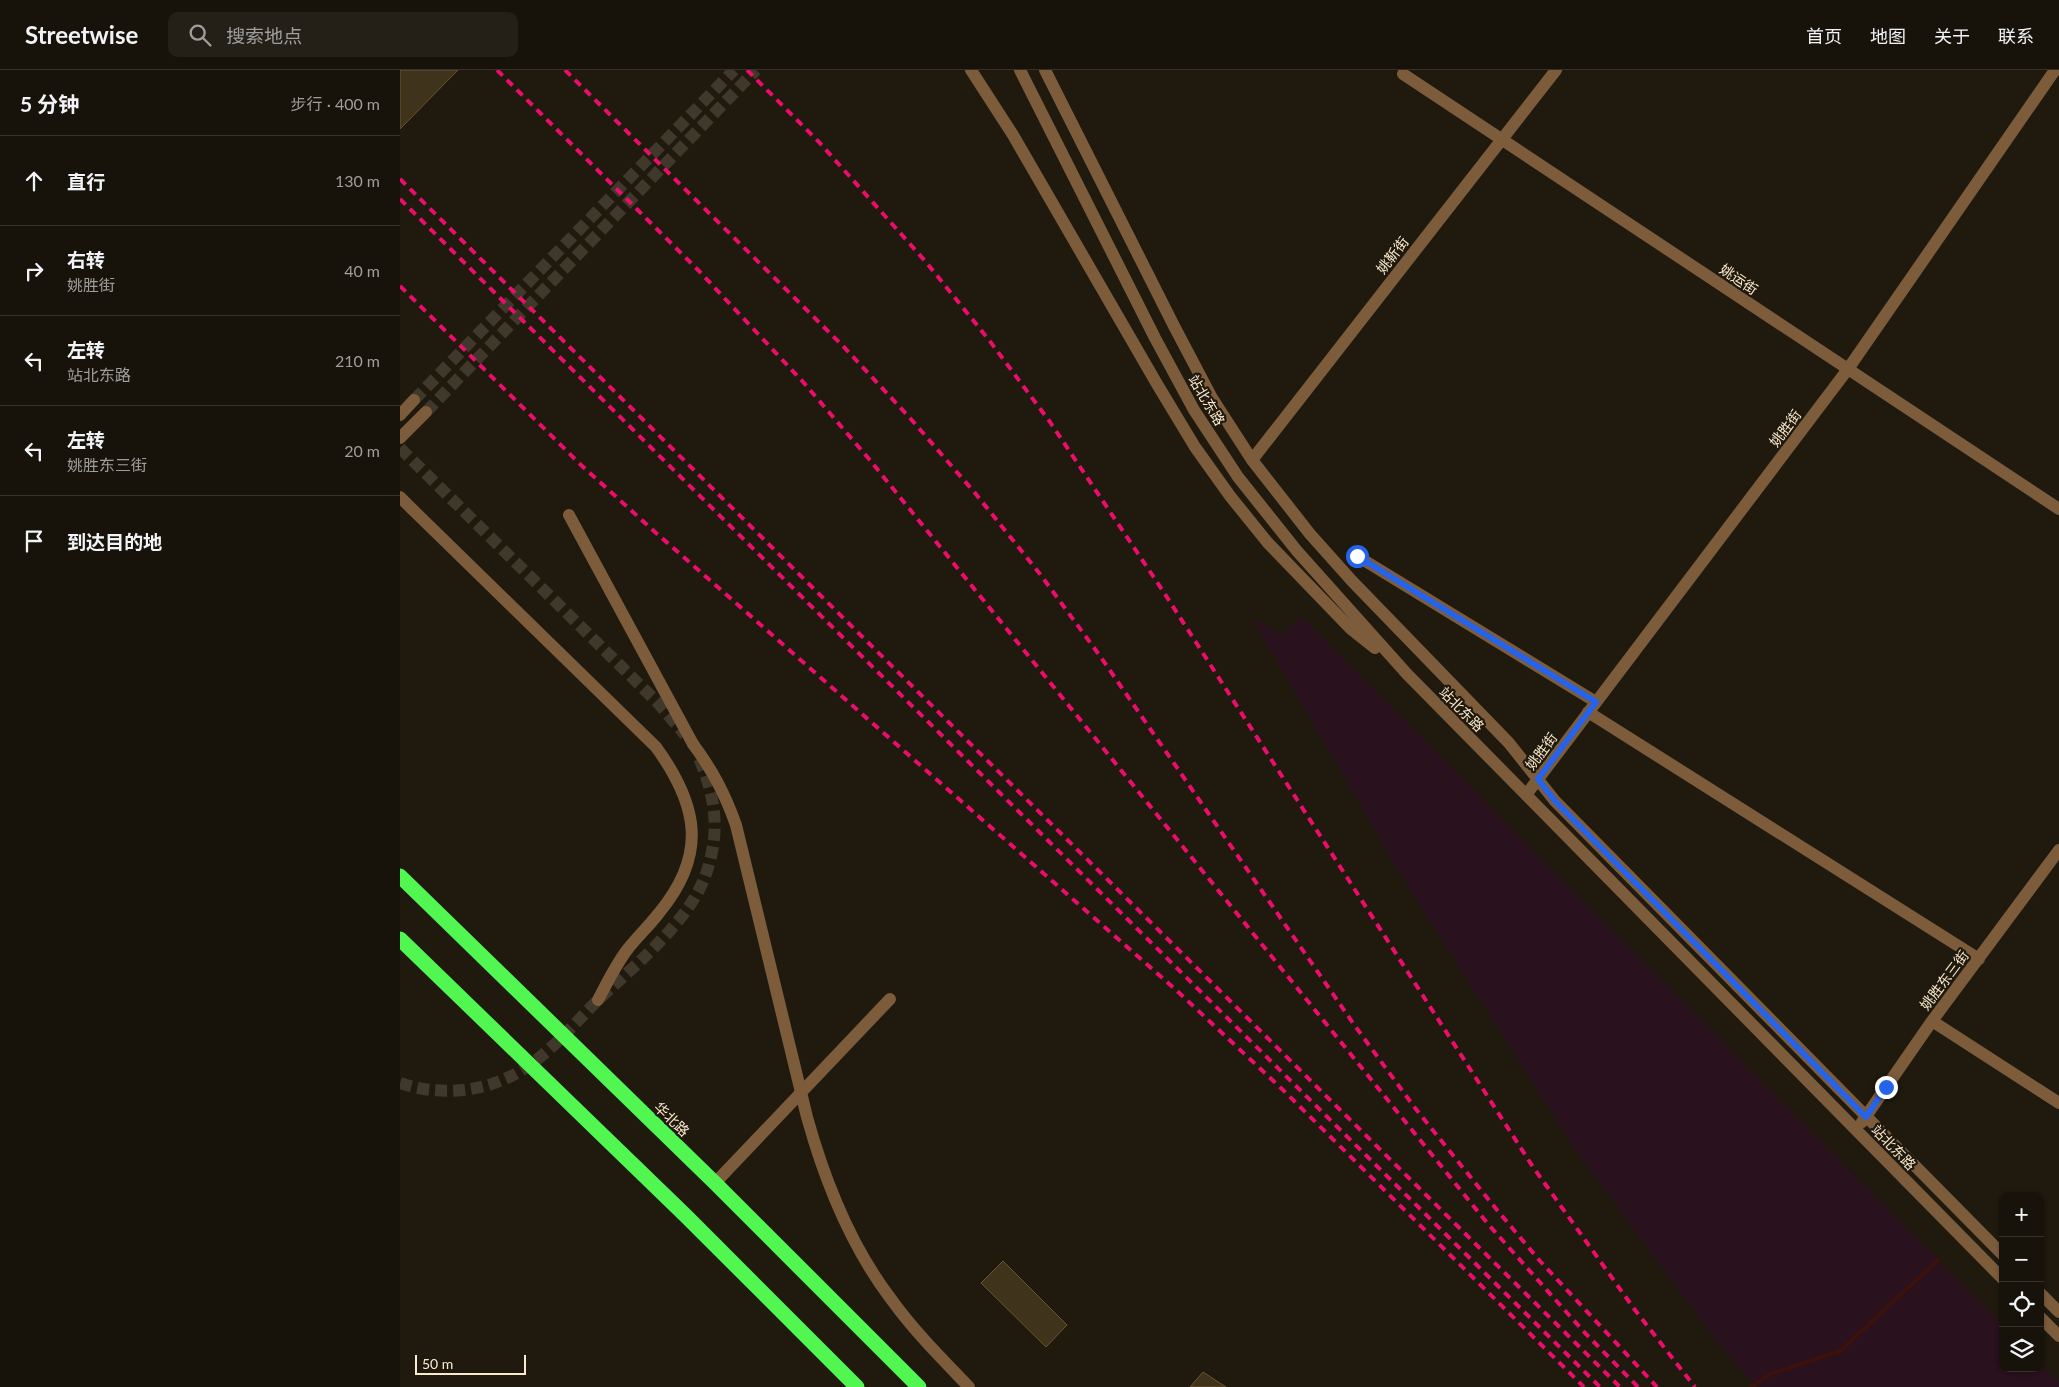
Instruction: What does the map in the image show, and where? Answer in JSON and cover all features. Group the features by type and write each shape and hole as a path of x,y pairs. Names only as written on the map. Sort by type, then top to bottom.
{"highway":[{"name":"华北路","path":"400,876 715,1183 919,1387"},
{"path":"400,939 679,1209 857,1387"}],"street":[{"path":"970,70 1013,135 1195,447 1230,496 1268,543 1351,629 1407,674"},
{"name":"站北东路","path":"1020,70 1155,338 1194,410 1238,477 1297,551 1407,674 1999,1275"},
{"name":"站北东路","path":"1045,70 1212,398 1252,460 1310,534 1346,575 1509,743 1555,801 1999,1251"},
{"name":"姚靳街","path":"1252,460 1556,70"},
{"name":"姚胜街","path":"1526,795 1848,369 2056,70"},
{"name":"姚运街","path":"1403,74 2059,509"},
{"path":"400,415 414,400"},
{"path":"400,438 426,412"},
{"path":"400,497 656,747 676,777 688,803 692,826 691,847 686,869 660,912 626,952 598,1000"},
{"path":"569,515 693,744 712,769 726,798 736,825 807,1117 836,1205 871,1270 890,1298 932,1349 970,1387"},
{"path":"1357,556 1596,702"},
{"path":"1588,712 1979,959"},
{"name":"姚胜东三街","path":"1857,1131 1932,1021 2059,850"},
{"path":"715,1183 890,999"},
{"path":"1932,1021 2059,1103"},
{"path":"2044,1297 2059,1312"},
{"path":"2044,1321 2059,1336"}],"shaded area":[{"path":"1301,616 1999,1321 1999,1372 2044,1372 2044,1367 2059,1382 2059,1387 1758,1387 1723,1349 1576,1151 1398,870 1252,618 1264,623 1281,635"}],"building":[{"path":"400,70 458,70 400,129"},
{"path":"1003,1261 1067,1325 1046,1347 981,1283"},
{"path":"1203,1372 1226,1387 1190,1387"}],"waterway":[{"path":"1751,1387 1770,1374 1840,1351 1938,1260"}],"tunnel":[{"path":"414,400 734,70"},
{"path":"426,412 756,70"},
{"path":"400,448 658,703 685,735"},
{"path":"400,1083 426,1089 454,1091 495,1083 520,1071 533,1063 556,1043 668,933 698,893 712,850 715,823 714,810 712,797 699,758"}],"railway":[{"path":"497,70 699,271 804,383 869,459 1488,1224 1585,1333 1638,1387"},
{"path":"565,70 843,346 910,418 975,493 1040,574 1100,656 1355,1026 1415,1108 1540,1261 1657,1387"},
{"path":"747,70 819,142 926,262 989,340 1050,422 1163,591 1533,1167 1635,1310 1695,1387"},
{"path":"400,179 1620,1387"},
{"path":"400,199 1600,1387"},
{"path":"400,286 581,465 1175,989 1282,1089 1584,1387"}],"route":[{"path":"1357,556 1596,702 1538,779 1555,801 1866,1117 1886,1087"}]}
